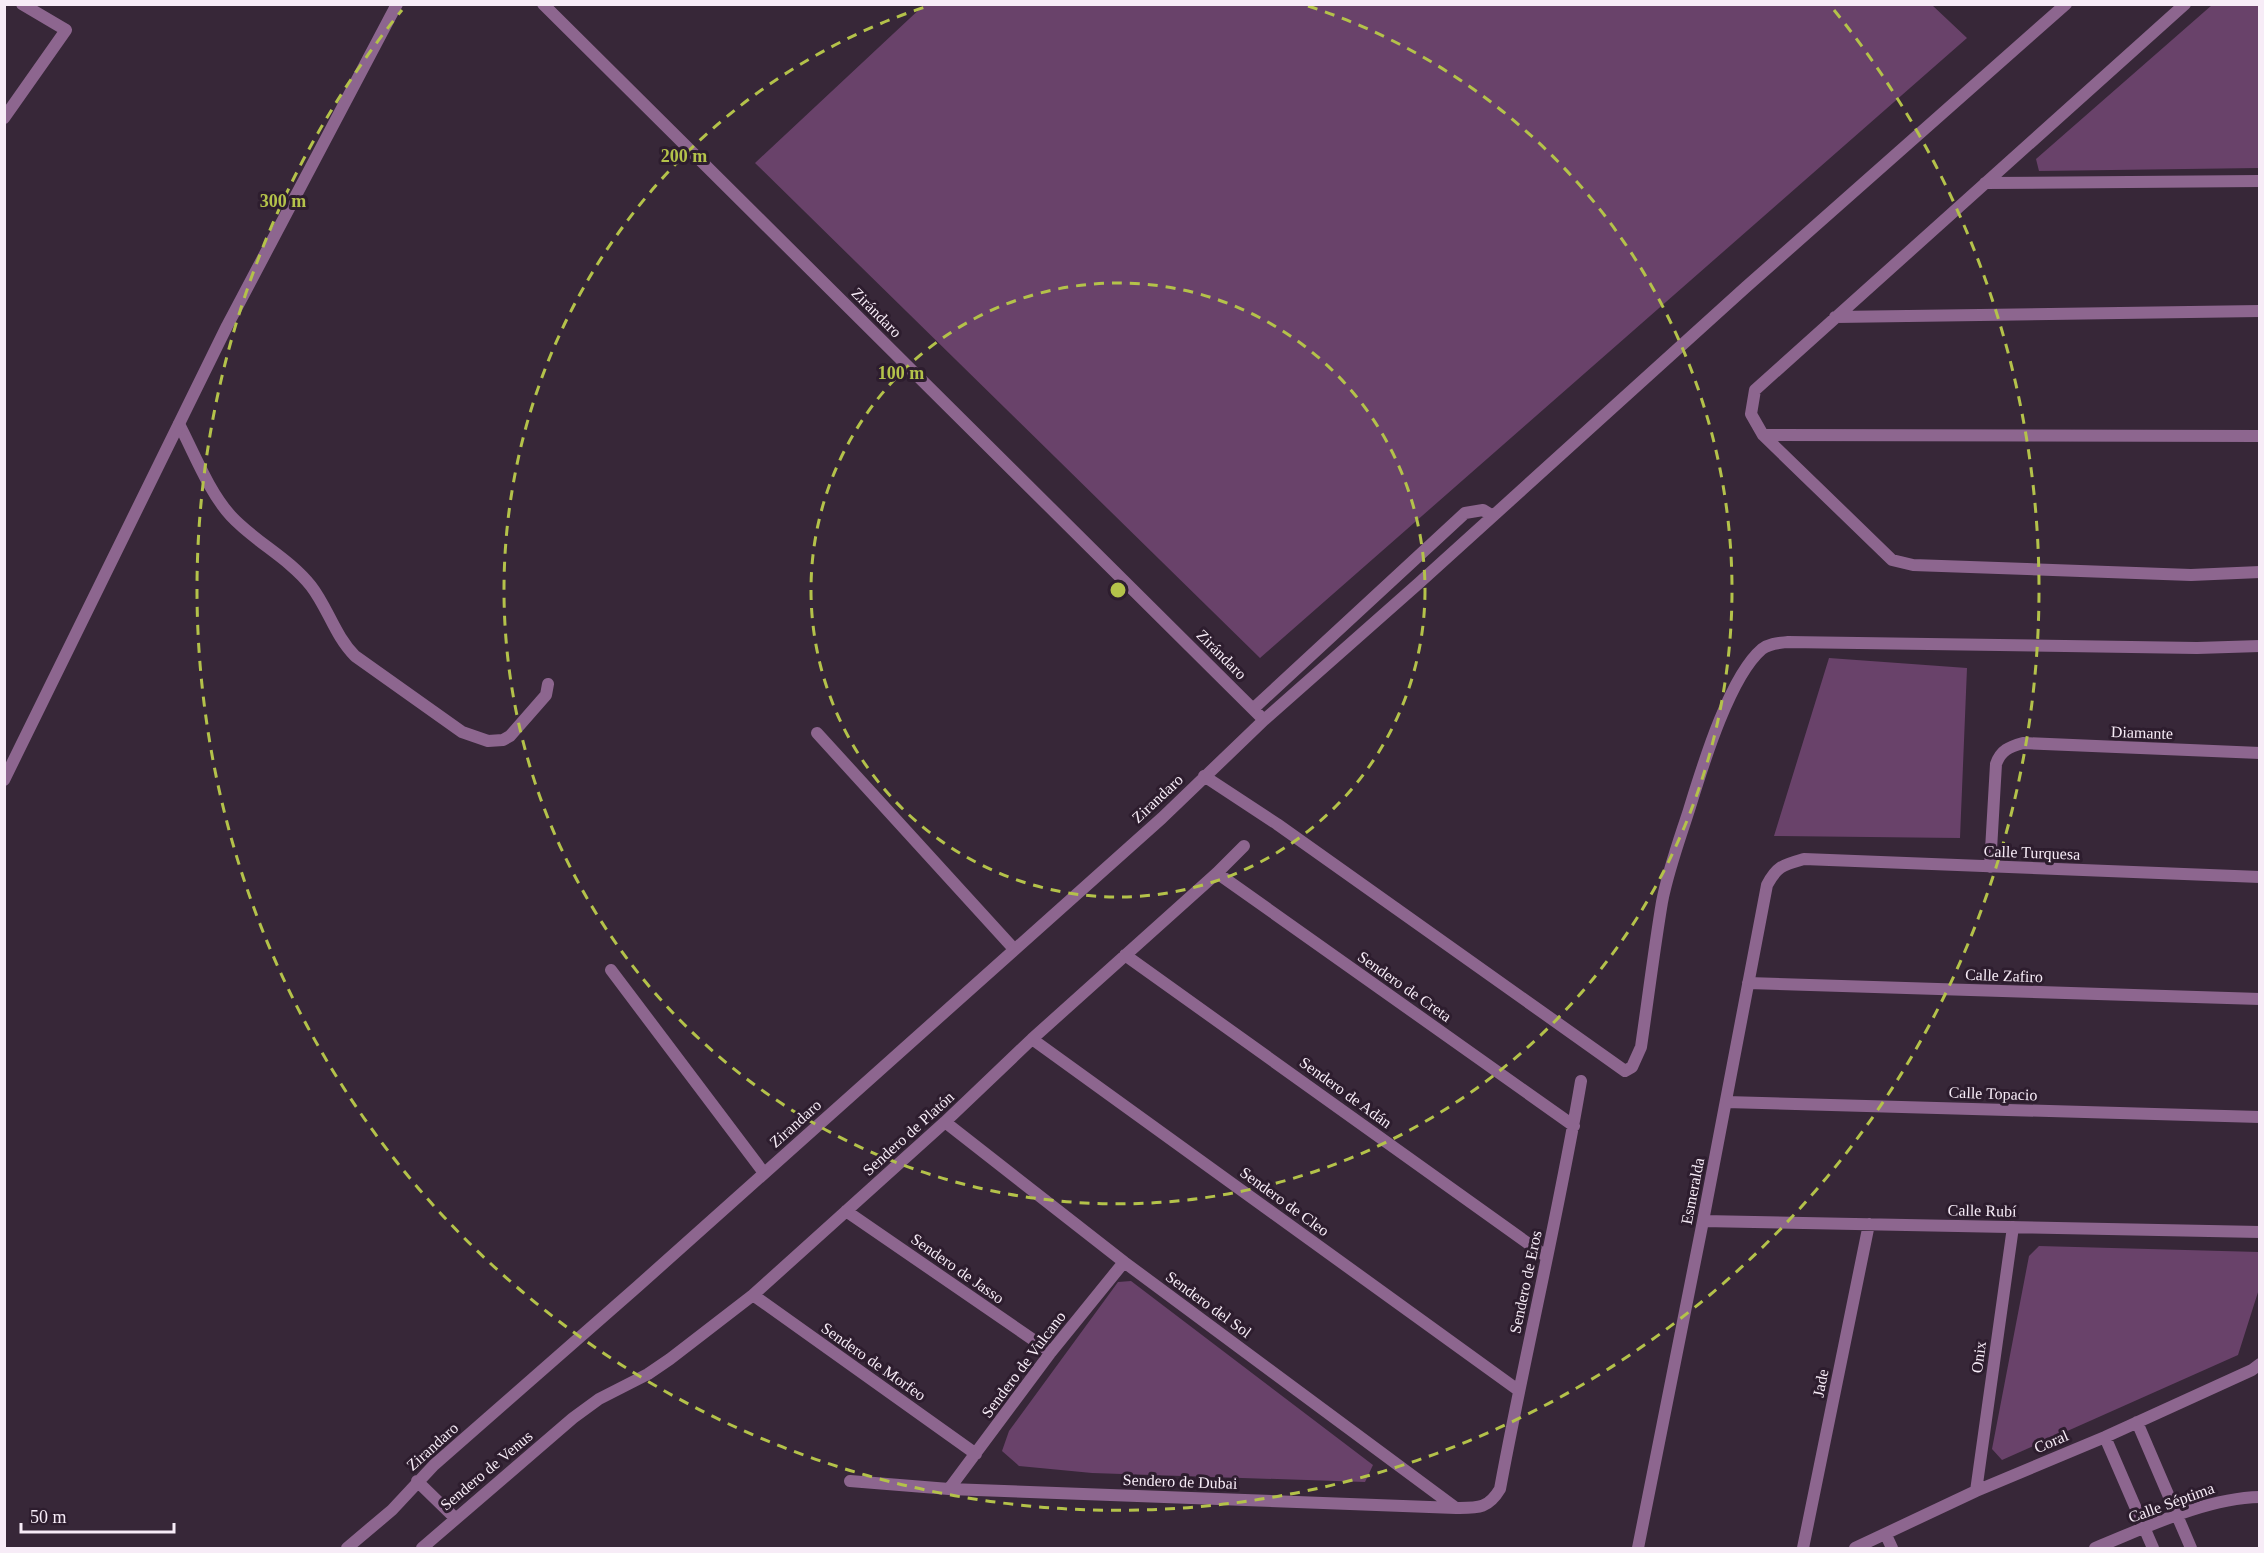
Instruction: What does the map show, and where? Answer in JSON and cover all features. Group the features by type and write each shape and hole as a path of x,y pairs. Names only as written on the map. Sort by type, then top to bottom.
{"street":[{"path":"4,118 66,30 22,4"},
{"path":"4,780 227,326 397,4"},
{"name":"Zirándaro","path":"543,4 1264,720"},
{"name":"Zirandaro","path":"347,1548 392,1510 417,1481 1162,818 1264,720 1746,287 2066,4"},
{"path":"2185,4 1755,390 1751,414 1764,435 1892,560 1913,565 2133,573 2191,575 2259,573"},
{"path":"1985,183 2259,181"},
{"path":"1835,317 2259,311"},
{"path":"179,424 220,502 231,517 306,581 346,647 355,656 462,732 477,739 503,740 510,736 546,695 548,684"},
{"path":"1764,435 2259,436"},
{"path":"1253,709 1465,513 1483,510 1493,516"},
{"path":"1204,776 1277,824 1625,1071 1632,1068 1641,1047 1662,902 1710,743 1735,689 1754,658 1764,647 1773,643 1788,642 2197,648 2259,646"},
{"path":"817,733 1014,949"},
{"name":"Diamante","path":"1989,867 1996,764 2000,754 2008,748 2023,743 2259,753"},
{"name":"Sendero de Platón","path":"573,1418 599,1399 648,1374 670,1359 753,1295 945,1122 1032,1039 1244,846"},
{"name":"Calle Turquesa","path":"1804,859 2259,877"},
{"name":"Esmeralda","path":"1638,1548 1767,885 1774,873 1783,865 1804,859"},
{"name":"Sendero de Creta","path":"1217,873 1574,1126"},
{"name":"Sendero de Adán","path":"1125,955 1547,1257"},
{"path":"611,969 764,1173"},
{"name":"Calle Zafiro","path":"1748,983 2259,999"},
{"name":"Sendero de Cleo","path":"1032,1039 1518,1390"},
{"name":"Sendero de Eros","path":"1500,1489 1518,1390 1574,1126 1581,1081"},
{"name":"Calle Topacio","path":"1726,1102 2259,1117"},
{"name":"Sendero del Sol","path":"945,1122 1124,1262 1456,1508"},
{"name":"Sendero de Jasso","path":"846,1211 1051,1352"},
{"name":"Calle Rubí","path":"1703,1221 2259,1232"},
{"name":"Jade","path":"1803,1548 1869,1224"},
{"name":"Onix","path":"1976,1491 2013,1227"},
{"name":"Sendero de Vulcano","path":"949,1489 1051,1352 1124,1262"},
{"name":"Sendero de Morfeo","path":"753,1295 976,1454"},
{"name":"Coral","path":"1855,1548 1976,1491 2105,1437 2252,1370 2259,1364"},
{"name":"Sendero de Venus","path":"422,1548 573,1418"},
{"path":"2137,1422 2191,1548"},
{"path":"2105,1437 2153,1548"},
{"path":"417,1481 456,1518"},
{"name":"Sendero de Dubai","path":"850,1481 949,1489 1456,1508 1485,1506 1493,1500 1500,1489"},
{"name":"Calle Séptima","path":"2095,1548 2177,1516 2229,1499 2259,1497"},
{"path":"1886,1534 1892,1548"}],"shaded area":[{"path":"924,5 1932,5 1967,38 1260,658 755,163"},
{"path":"2212,5 2259,5 2259,168 2039,171 2036,159"},
{"path":"1829,658 1967,668 1960,838 1774,836"},
{"path":"2039,1246 2259,1252 2259,1289 2238,1355 2002,1460 1992,1449 2029,1256"},
{"path":"1131,1281 1373,1465 1365,1482 1092,1473 1019,1466 1002,1451 1009,1431 1118,1282"}]}
